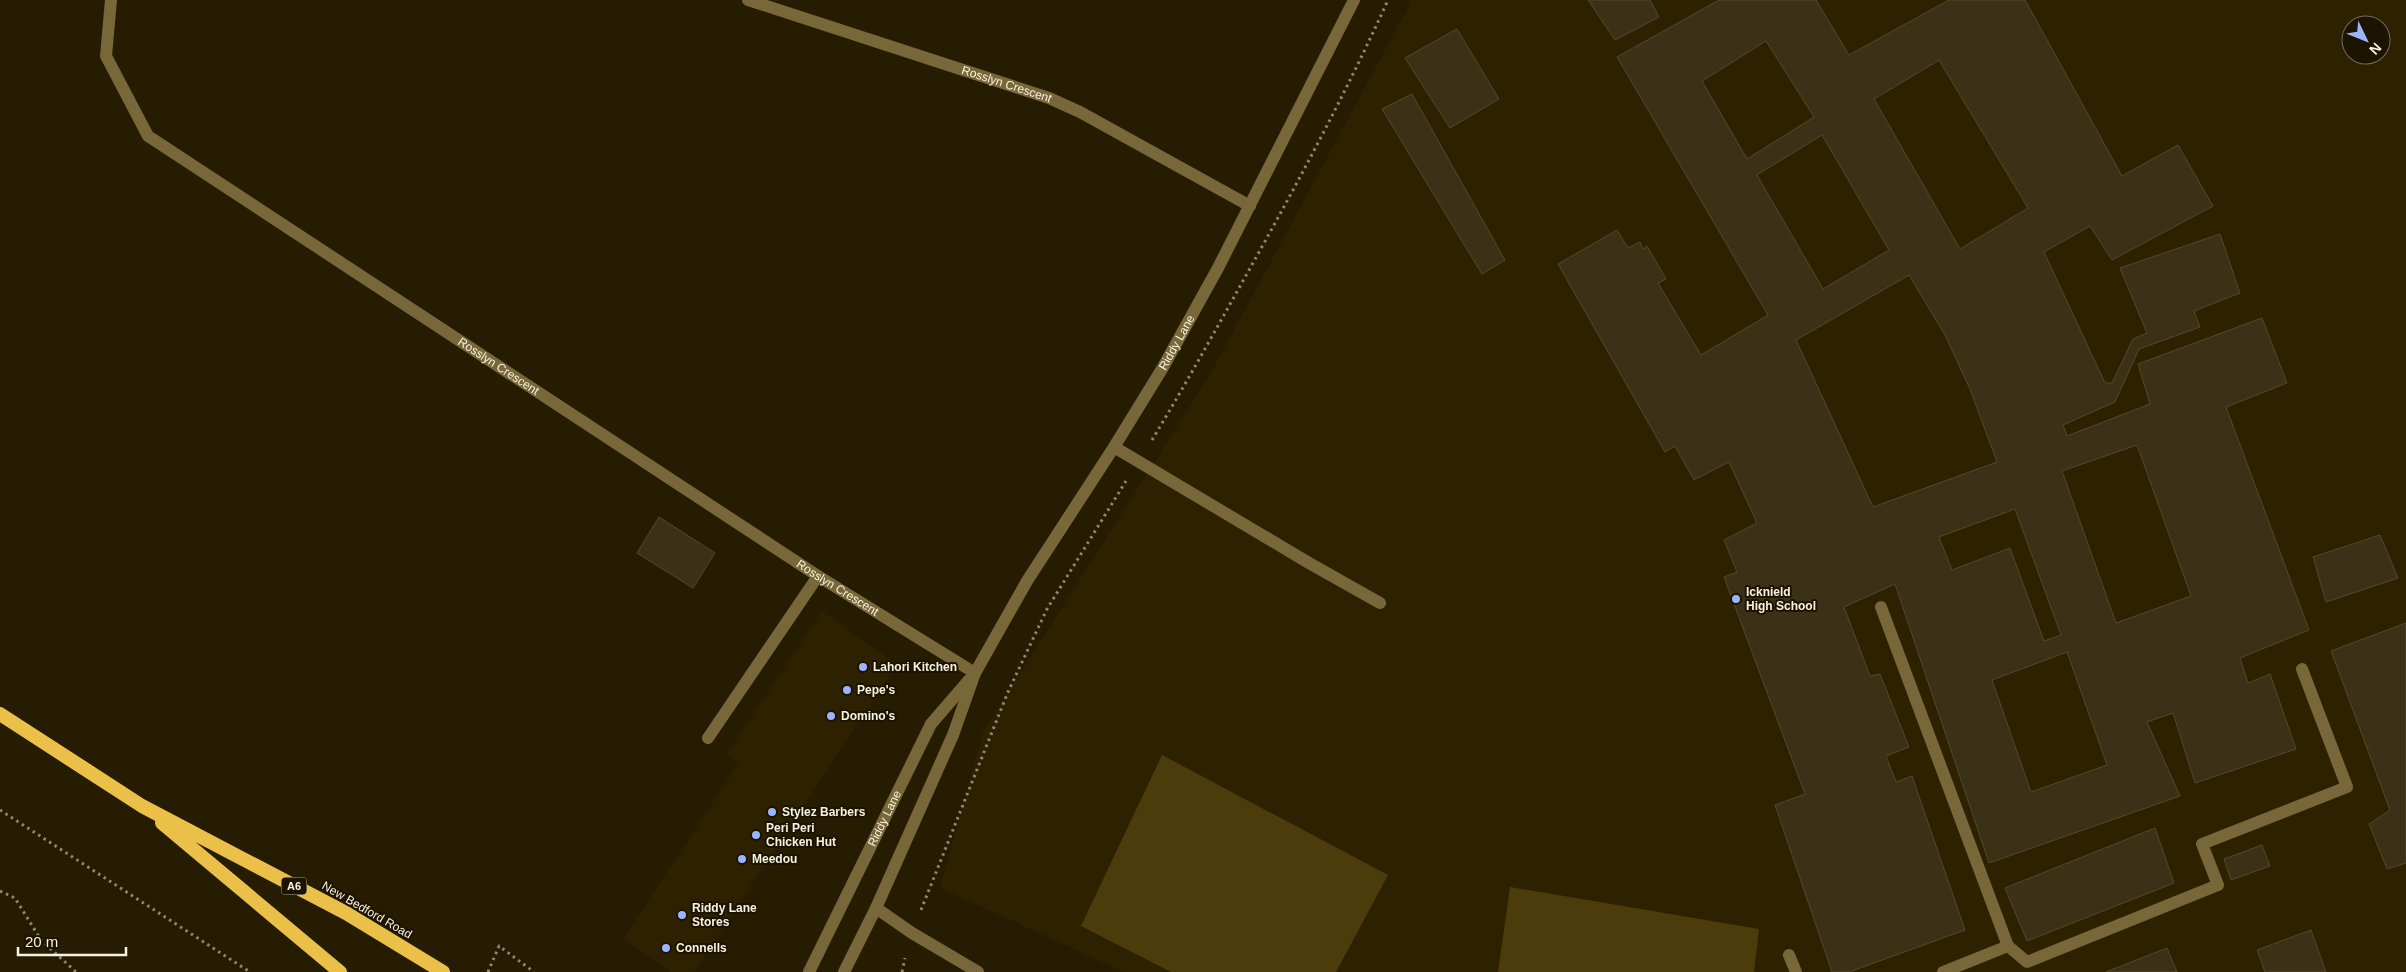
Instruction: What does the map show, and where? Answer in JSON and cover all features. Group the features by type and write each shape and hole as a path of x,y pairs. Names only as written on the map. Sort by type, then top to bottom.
{"highway":[{"name":"New Bedford Road","path":"0,714 142,806 346,913 442,972"},
{"name":"New Bedford Road","path":"142,806 340,972"}],"street":[{"name":"Rosslyn Crescent","path":"111,0 106,56 148,136 818,576 975,673"},
{"name":"Rosslyn Crescent","path":"748,0 1049,98 1080,112 1250,206"},
{"name":"Riddy Lane","path":"844,972 876,908 953,735 975,673 1027,581 1162,369 1250,206 1354,0"},
{"path":"1114,447 1308,564 1380,603"},
{"path":"708,738 818,576"},
{"path":"1881,607 2008,946 2027,962 2218,885 2202,844 2347,787 2302,669"},
{"name":"Riddy Lane","path":"808,972 931,724 975,673"},
{"path":"876,908 912,933 978,972"},
{"path":"1943,972 2008,946"},
{"path":"1788,955 1796,972"}],"path":[{"path":"0,810 250,972"},
{"path":"0,891 15,898 41,940 76,972"},
{"path":"488,972 499,946 534,972"},
{"path":"902,972 904,960"}],"shaded area":[{"name":"Icknield High School","path":"1412,0 2406,0 2406,972 1124,972 940,888 983,732 1209,376"},
{"path":"822,611 897,664 694,972 671,972 623,939 738,764 726,755"},
{"path":"1162,755 1388,875 1336,972 1171,972 1081,926"},
{"path":"1510,887 1759,929 1754,972 1498,972"}],"building":[{"path":"1588,0 1650,0 1659,17 1615,40"},
{"path":"1719,0 1816,0 1849,55 1949,0 2025,0 2122,176 2178,145 2213,206 2112,260 2090,226 2044,252 2105,383 2112,383 2133,339 2147,333 2120,268 2220,234 2240,293 2194,311 2200,327 2139,349 2115,402 2063,425 2067,436 2150,404 2138,364 2262,318 2287,383 2226,407 2309,630 2240,658 2248,683 2270,674 2296,749 2195,783 2173,713 2147,722 2180,796 1989,863 1895,584 1844,607 1870,676 1880,674 1909,747 1886,756 1896,782 1912,776 1965,930 1849,972 1832,972 1775,805 1805,794 1724,577 1737,572 1724,540 1757,523 1729,462 1694,480 1675,446 1665,452 1558,264 1617,230 1628,248 1640,242 1643,249 1647,246 1666,279 1658,283 1701,355 1768,315 1617,57","holes":["1766,41 1814,117 1747,159 1702,81","1939,60 2028,208 1960,249 1874,99","1822,135 1889,250 1823,289 1757,175","1909,275 1945,335 1970,389 1997,462 1873,507 1796,340","2137,445 2191,596 2116,623 2062,471","2015,509 2061,635 2044,641 2010,548 1952,570 1939,537","2067,652 2107,765 2031,792 1992,680"]},
{"path":"1457,29 1499,99 1450,128 1405,58"},
{"path":"1412,94 1505,260 1482,274 1382,109"},
{"path":"659,517 715,553 693,588 637,553"},
{"path":"2380,535 2398,578 2326,602 2313,557"},
{"path":"2406,623 2406,863 2387,869 2369,824 2390,810 2331,651"},
{"path":"2155,828 2174,883 2027,941 2005,888"},
{"path":"2262,845 2270,866 2231,880 2224,859"},
{"path":"2311,930 2326,972 2265,972 2257,950"},
{"path":"2167,948 2177,972 2106,972"}],"place":[{"name":"Icknield High School","path":"1736,599"},
{"name":"Lahori Kitchen","path":"863,667"},
{"name":"Pepe's","path":"847,690"},
{"name":"Domino's","path":"831,716"},
{"name":"Stylez Barbers","path":"772,812"},
{"name":"Peri Peri Chicken Hut","path":"756,835"},
{"name":"Meedou","path":"742,859"},
{"name":"Riddy Lane Stores","path":"682,915"},
{"name":"Connells","path":"666,948"}]}
